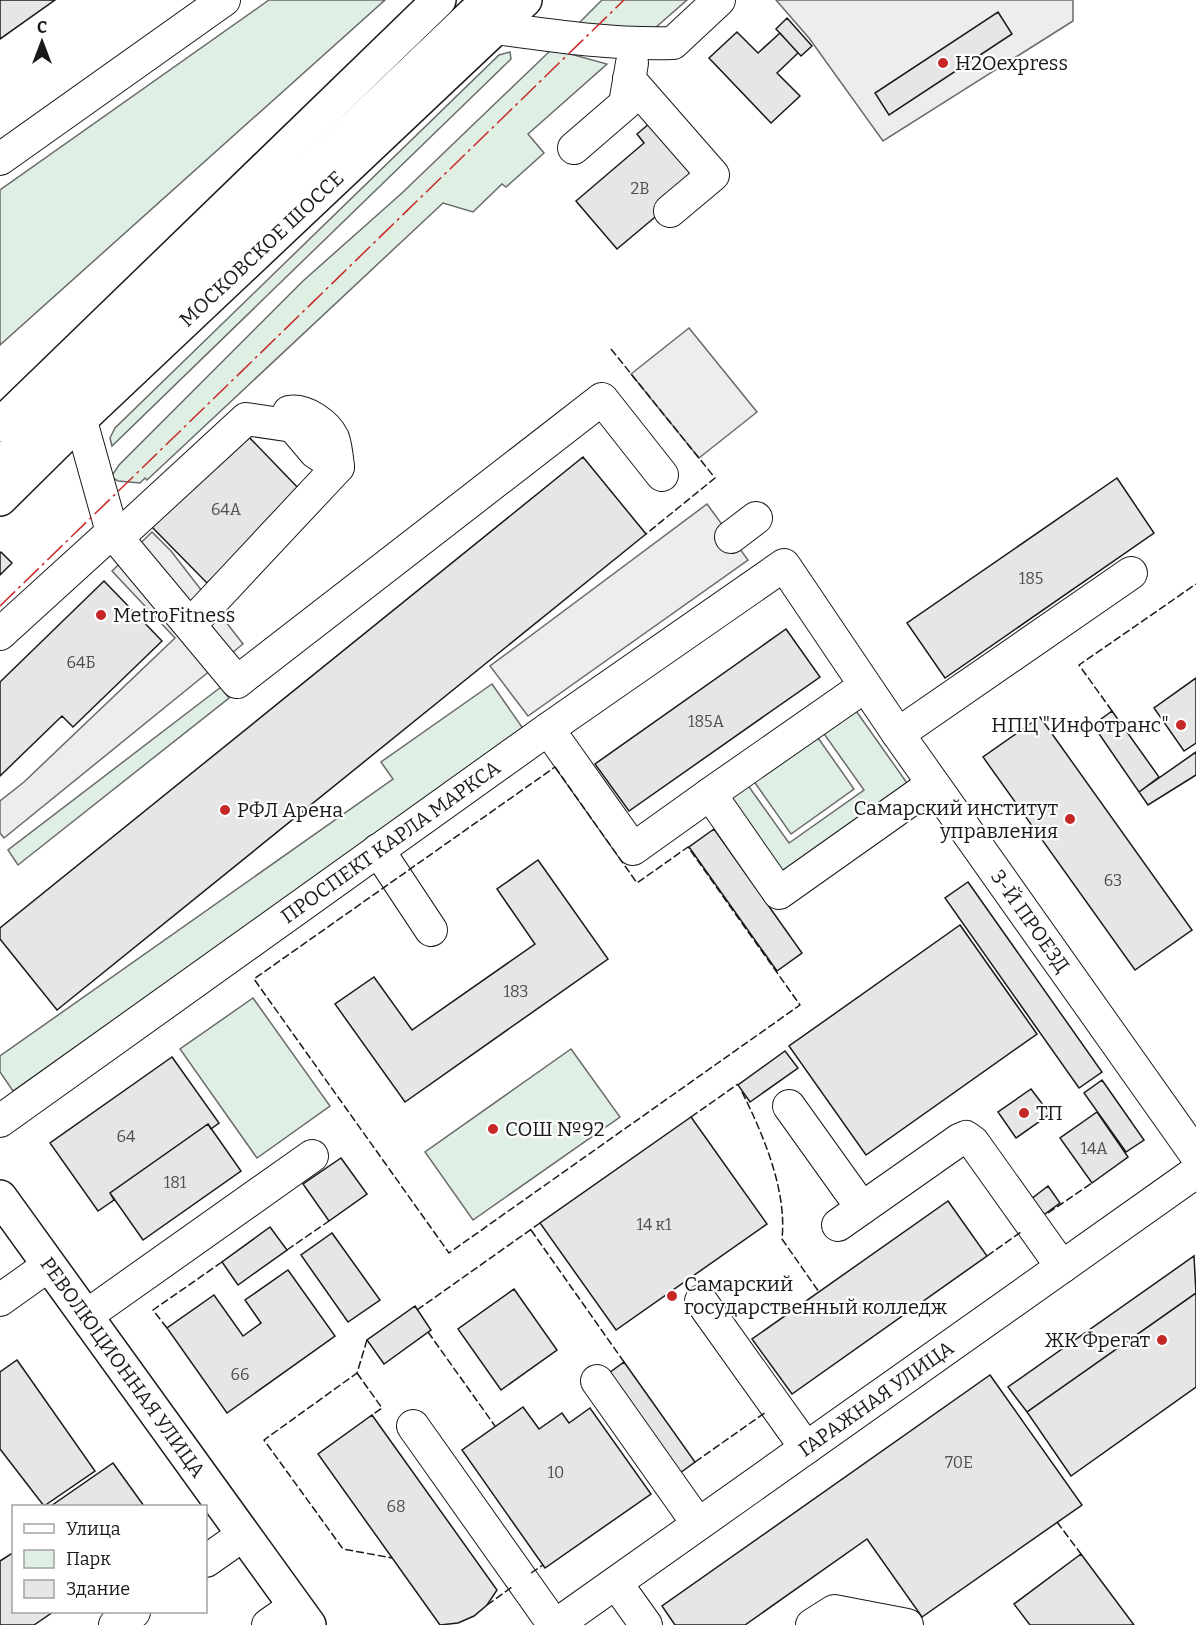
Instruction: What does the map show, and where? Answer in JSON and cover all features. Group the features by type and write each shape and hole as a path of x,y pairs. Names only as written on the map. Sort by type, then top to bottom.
{"main road":[{"path":"0,426 439,0"},
{"name":"МОСКОВСКОЕ ШОССЕ","path":"0,499 77,406 464,23 525,0"},
{"name":"МОСКОВСКОЕ ШОССЕ","path":"0,465 77,406 492,14"},
{"name":"РЕВОЛЮЦИОННАЯ УЛИЦА","path":"0,1197 302,1615"}],"street":[{"path":"0,159 224,0"},
{"path":"492,14 554,37 636,44 673,43 719,0"},
{"path":"574,148 625,104 636,44"},
{"path":"629,79 712,175 670,211"},
{"path":"77,406 114,535 191,624 237,682 602,399 662,475"},
{"path":"0,634 246,419 293,426 315,452 338,467 191,624"},
{"path":"731,537 756,518"},
{"name":"3-Й ПРОЕЗД","path":"784,565 898,734 1196,1155"},
{"name":"ПРОСПЕКТ КАРЛА МАРКСА","path":"0,1121 548,729 784,565"},
{"path":"898,734 1131,573"},
{"path":"548,729 633,849 865,686"},
{"path":"710,795 779,893 933,784"},
{"path":"378,850 432,930"},
{"path":"789,1106 850,1217 966,1137 973,1142 1062,1268"},
{"path":"86,1316 312,1156"},
{"name":"ГАРАЖНАЯ УЛИЦА","path":"555,1625 1196,1172"},
{"path":"0,1300 49,1265"},
{"path":"701,1301 806,1448"},
{"path":"597,1381 698,1524"},
{"path":"413,1426 555,1625"},
{"path":"207,1560 243,1535"},
{"path":"616,1582 646,1625"},
{"path":"812,1625 834,1611 907,1625"},
{"path":"115,1625 131,1613"},
{"path":"268,1625 302,1615"}],"green space":[{"path":"269,0 385,0 0,345 0,190"},
{"path":"602,0 687,0 655,28 577,25"},
{"path":"552,49 607,64 528,134 544,153 506,187 502,184 473,212 443,203 147,480 145,478 140,483 118,481 111,477 119,465 303,281 402,193"},
{"path":"510,52 511,59 112,446 110,438 115,428 499,55"},
{"path":"492,684 524,730 13,1091 0,1072 0,1056 393,779 381,762"},
{"path":"221,687 229,698 18,865 8,850"},
{"path":"854,708 907,783 781,872 728,797 747,784 789,843 864,790 822,731"},
{"path":"816,735 854,789 791,834 753,780"},
{"path":"253,998 330,1106 257,1158 180,1049"},
{"path":"571,1049 620,1117 473,1220 425,1152"}],"shaded area":[{"path":"776,0 1073,0 1073,21 883,141 809,38"},
{"path":"689,328 757,412 699,458 631,374"},
{"path":"707,504 748,560 528,716 490,666"},
{"path":"152,532 171,551 243,644 4,838 0,833 0,801 24,782 175,638 112,571"}],"building":[{"path":"0,0 55,0 0,39"},
{"name":"H2Oexpress","path":"998,12 1012,34 889,115 875,93"},
{"path":"787,18 812,46 801,56 776,29"},
{"path":"737,32 758,53 780,33 798,53 777,73 800,96 771,123 709,58"},
{"path":"656,118 704,176 617,249 576,201 644,143 637,134"},
{"path":"246,434 302,492 207,583 151,526"},
{"name":"РФЛ Арена","path":"583,457 646,534 57,1010 0,939 0,928"},
{"path":"1117,478 1154,533 945,678 907,623"},
{"path":"0,553 12,563 0,575"},
{"path":"104,581 162,641 73,727 62,716 0,776 0,682"},
{"path":"786,629 820,677 629,811 595,764"},
{"name":"НПЦ \"Инфотранс\"","path":"1196,678 1196,743 1184,751 1154,708"},
{"path":"1112,711 1159,777 1139,792 1093,725"},
{"path":"1040,717 1192,930 1135,970 983,757"},
{"path":"1196,752 1196,775 1148,805 1139,792"},
{"path":"714,829 802,953 777,971 689,847"},
{"path":"538,860 608,959 405,1102 335,1004 374,977 412,1030 535,944 497,889"},
{"path":"968,882 1102,1072 1079,1088 945,898"},
{"path":"960,925 1037,1034 866,1155 789,1046"},
{"path":"785,1051 798,1068 750,1102 738,1085"},
{"path":"172,1057 219,1123 211,1129 208,1124 110,1193 114,1200 98,1211 50,1143"},
{"path":"1102,1080 1144,1140 1126,1152 1084,1093"},
{"name":"ТП","path":"1031,1089 1050,1114 1016,1138 998,1112"},
{"path":"1097,1112 1128,1157 1092,1183 1060,1138"},
{"path":"691,1117 767,1224 616,1330 540,1223"},
{"path":"208,1124 241,1171 143,1240 110,1193"},
{"path":"341,1158 367,1194 329,1221 303,1184"},
{"path":"1048,1186 1060,1203 1038,1219 1026,1203"},
{"path":"948,1201 987,1256 792,1394 752,1339"},
{"path":"270,1227 287,1250 238,1285 222,1262"},
{"path":"332,1233 380,1300 348,1322 301,1255"},
{"path":"1194,1256 1196,1293 1027,1412 1008,1387"},
{"path":"288,1270 335,1336 227,1413 167,1328 214,1295 243,1336 261,1323 245,1300"},
{"path":"514,1289 557,1350 501,1390 458,1329"},
{"name":"ЖК Фрегат","path":"1196,1293 1196,1387 1071,1476 1027,1412"},
{"path":"415,1306 431,1330 384,1364 367,1340"},
{"path":"17,1360 95,1471 45,1505 0,1449 0,1372"},
{"path":"624,1362 695,1462 680,1473 609,1373"},
{"path":"990,1375 1082,1505 922,1617 867,1539 745,1625 675,1625 662,1606"},
{"path":"523,1407 539,1429 562,1413 569,1423 590,1408 651,1494 545,1568 462,1450"},
{"path":"372,1415 497,1590 487,1605 474,1616 458,1623 440,1625 318,1454"},
{"path":"113,1463 143,1505 52,1505"},
{"path":"12,1553 12,1613 52,1613 34,1625 0,1625 0,1561"},
{"path":"1081,1554 1134,1625 1030,1625 1014,1604"}],"fence":[{"path":"611,349 715,478 646,534"},
{"path":"1112,711 1079,665 1196,584"},
{"path":"555,767 637,883 688,847 800,1005 449,1253 254,979 555,767"},
{"path":"691,1117 738,1084"},
{"path":"742,1092 772,1164 781,1202 782,1239 819,1292"},
{"path":"1048,1213 1092,1183"},
{"path":"287,1250 329,1221"},
{"path":"417,1310 540,1223"},
{"path":"531,1230 624,1362"},
{"path":"987,1256 1021,1232"},
{"path":"167,1328 153,1310 222,1262"},
{"path":"428,1332 495,1426"},
{"path":"367,1340 357,1373 264,1440 343,1549 392,1558"},
{"path":"357,1373 382,1408 372,1415"},
{"path":"695,1462 766,1412"},
{"path":"1057,1522 1081,1554"},
{"path":"531,1573 543,1565"},
{"path":"487,1605 512,1587"}],"power":[{"path":"0,606 624,0"}],"place":[{"name":"H2Oexpress","path":"943,63"},
{"name":"MetroFitness","path":"101,615"},
{"name":"НПЦ \"Инфотранс\"","path":"1181,725"},
{"name":"РФЛ Арена","path":"225,810"},
{"name":"Самарский институт управления","path":"1070,819"},
{"name":"ТП","path":"1024,1113"},
{"name":"СОШ №92","path":"493,1129"},
{"name":"Самарский государственный колледж","path":"672,1296"},
{"name":"ЖК Фрегат","path":"1162,1340"}]}
